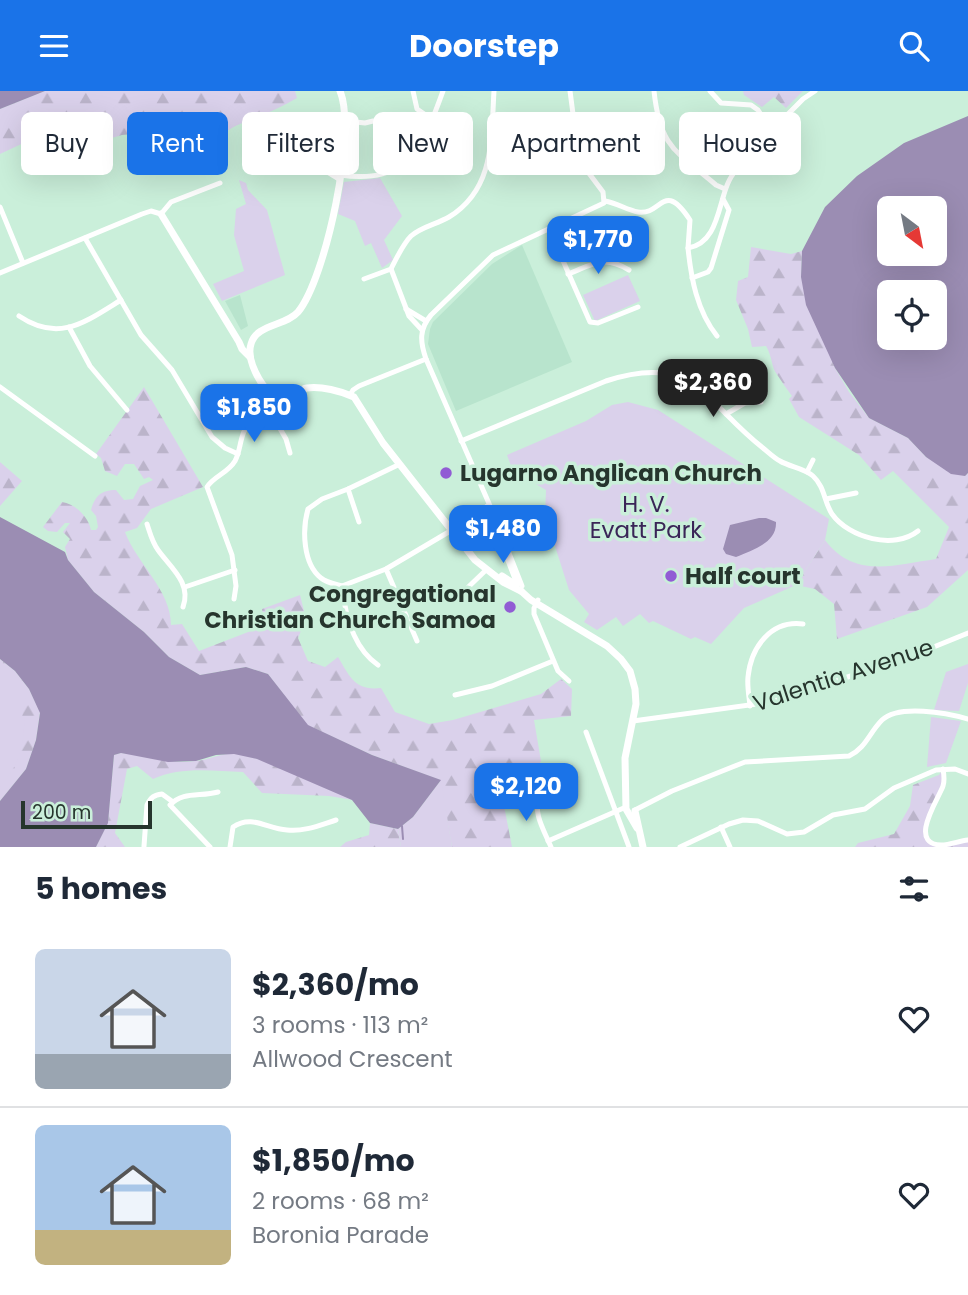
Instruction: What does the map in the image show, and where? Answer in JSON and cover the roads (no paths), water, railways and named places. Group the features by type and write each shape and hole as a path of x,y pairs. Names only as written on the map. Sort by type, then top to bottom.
{"street":[{"path":"413,91 417,109 421,112"},
{"path":"436,112 443,91"},
{"path":"364,279 391,269 410,237 456,212 479,186 489,161 494,91"},
{"path":"570,91 572,112"},
{"path":"654,91 658,121 668,143 716,185 725,189"},
{"path":"710,91 720,103 744,103 755,107 758,112"},
{"path":"791,112 815,91"},
{"path":"343,92 345,112"},
{"path":"359,121 373,121"},
{"path":"336,175 375,175"},
{"path":"590,175 603,192 605,201"},
{"path":"688,248 700,244 714,228 725,189 733,175"},
{"path":"340,177 317,277 298,312 257,334 253,339 253,368 270,393 279,397 311,387 350,395 359,403 380,440 473,556 486,570 520,589"},
{"path":"161,213 171,202 220,183"},
{"path":"692,278 708,272 711,268 729,210 723,199"},
{"path":"605,201 641,212 651,210 664,200 673,202 690,220 688,248 694,288 717,336"},
{"path":"569,681 558,671 534,614 520,589 421,343 426,321 488,259 504,249 598,208 605,201"},
{"path":"0,207 23,263"},
{"path":"0,273 142,213 161,213 242,349 252,354"},
{"path":"550,229 591,325 638,307"},
{"path":"85,238 141,335 172,370 212,437 225,448 239,454"},
{"path":"568,274 597,262 607,261 629,270"},
{"path":"391,269 409,316 422,330"},
{"path":"19,316 33,326 48,330 69,327 95,316 121,300"},
{"path":"406,309 426,321"},
{"path":"69,327 90,366 127,410"},
{"path":"350,395 359,386 426,359"},
{"path":"461,441 622,376 656,371 676,374 708,394 752,440 779,461 807,471 820,484 836,519 849,529 871,538 898,540 908,538 918,531"},
{"path":"0,387 95,456"},
{"path":"234,599 235,569 230,548 206,489 209,482 230,468 239,454 245,428 252,421 271,413 277,407 279,397"},
{"path":"726,414 745,403 761,402"},
{"path":"271,413 286,439 290,453"},
{"path":"807,471 813,460"},
{"path":"400,464 321,499 310,507 306,524 309,561 314,570 326,581 342,586 386,569 452,530"},
{"path":"480,487 494,515 520,589"},
{"path":"348,489 359,523"},
{"path":"826,499 856,493"},
{"path":"148,524 155,546 185,587 187,596 183,607"},
{"path":"473,556 537,602 616,653 628,668 635,694 633,721 625,758 626,790 643,847"},
{"path":"185,587 235,569"},
{"path":"386,569 418,641"},
{"path":"461,594 486,570"},
{"path":"508,580 514,573"},
{"path":"342,586 345,609 358,643 370,660 378,665"},
{"path":"534,614 537,602"},
{"path":"750,706 748,678 758,647 777,627 803,624"},
{"name":"Valentia Avenue","path":"633,721 776,701 871,670 968,633"},
{"path":"455,695 492,686 553,661"},
{"path":"539,796 537,814 550,844 616,812 745,762 849,756 861,749 881,721 896,712 947,714 968,719"},
{"path":"586,732 629,847"},
{"path":"943,769 943,785 927,818 928,837 933,843 940,845 968,840"},
{"path":"680,847 721,827 748,820 762,823 783,834 804,832 829,817 864,809 894,788 943,769 955,769 968,774"},
{"path":"211,847 170,805 183,795 208,795 218,792"},
{"path":"144,846 150,799 154,795 162,794 173,802"},
{"path":"230,847 233,827 240,822 251,820 285,830 297,830 336,820"},
{"path":"721,827 730,847"},
{"path":"196,847 204,840"}],"waterway":[{"path":"402,826 403,839"}],"place":[{"name":"Lugarno Anglican Church","path":"446,473"},
{"name":"Half court","path":"671,576"},
{"name":"Congregational Christian Church Samoa","path":"510,607"}],"park label":[{"name":"H. V. Evatt Park","path":"646,517"}]}
